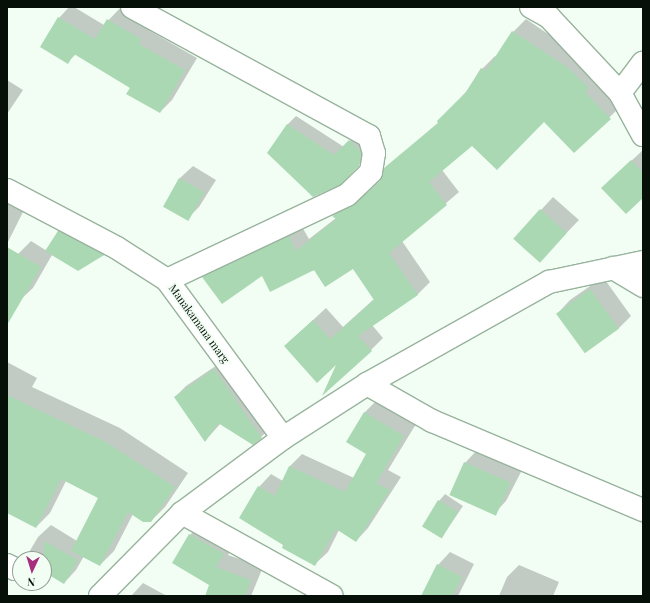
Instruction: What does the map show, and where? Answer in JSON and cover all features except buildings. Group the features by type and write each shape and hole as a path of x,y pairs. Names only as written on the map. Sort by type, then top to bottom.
{"street":[{"path":"132,7 369,136 374,153 371,172 347,195 167,280"},
{"path":"531,7 550,17 620,93 643,135"},
{"path":"620,93 643,63"},
{"name":"Manakamana marg","path":"7,190 117,248 167,280 283,438"},
{"path":"100,596 182,513 283,438 367,384 549,282 643,262"},
{"path":"613,268 643,286"},
{"path":"367,384 432,422 643,510"},
{"path":"182,513 332,596"}]}
